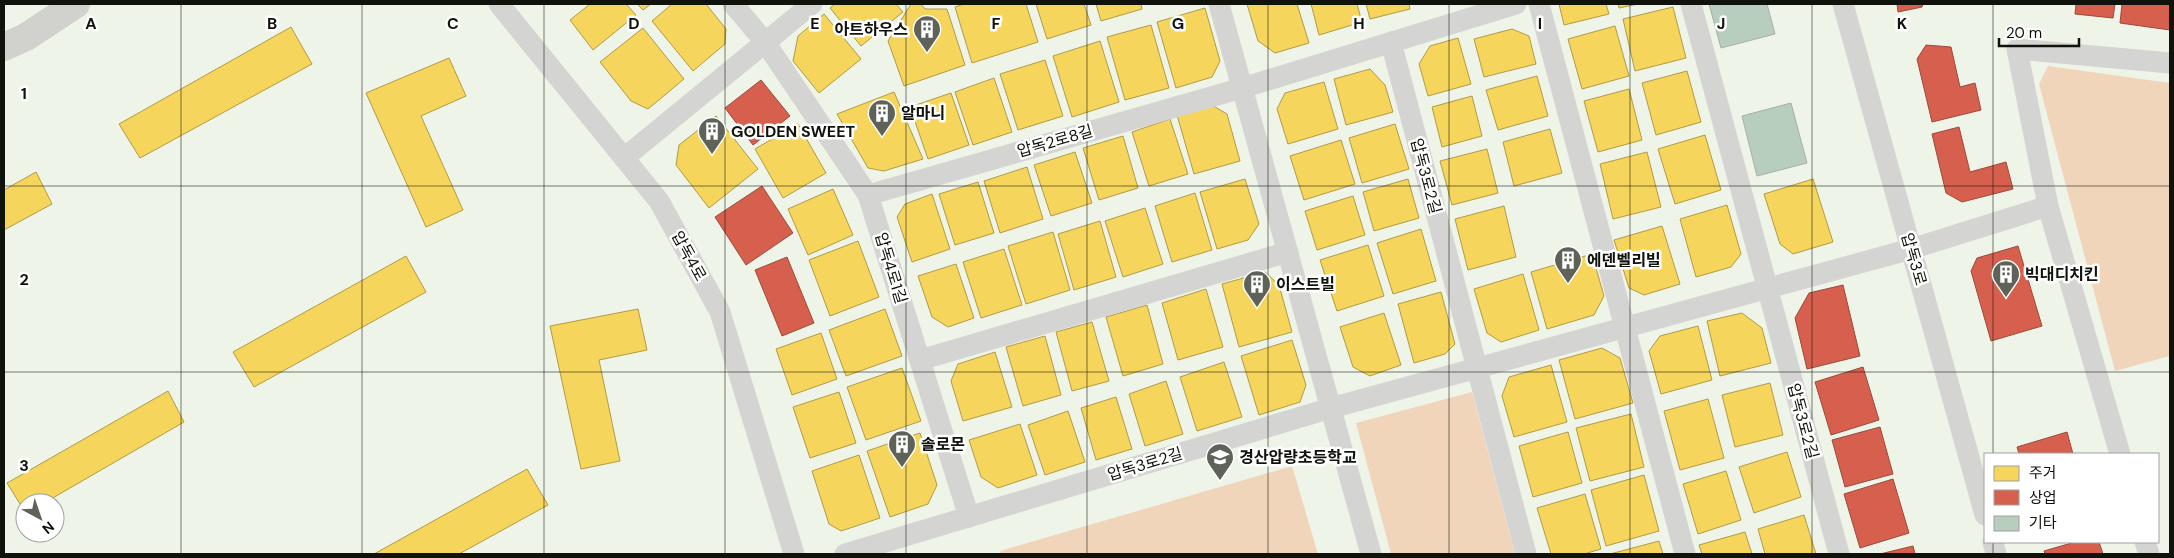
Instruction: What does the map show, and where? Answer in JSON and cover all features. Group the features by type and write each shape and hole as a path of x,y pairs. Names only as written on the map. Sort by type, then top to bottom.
{"street":[{"path":"4,47 26,37 76,4"},
{"name":"압독4로","path":"499,4 659,201 720,312 794,554"},
{"name":"압독4로1길","path":"733,4 765,42 868,194 969,517"},
{"path":"624,158 812,4"},
{"path":"1219,4 1371,554"},
{"name":"압독2로8길","path":"868,194 1242,88 1516,4"},
{"path":"1539,4 1685,554"},
{"name":"압독3로2길","path":"1691,4 1839,554"},
{"name":"압독3로","path":"1843,4 1984,511"},
{"name":"압독3로2길","path":"1391,42 1526,554"},
{"path":"2120,453 2048,206 2017,49 2170,63"},
{"name":"압독3로2길","path":"844,554 1331,408 1911,249 2048,206"},
{"path":"920,360 1288,252"}],"shaded area":[{"path":"2048,66 2170,83 2170,356 2115,371 2039,84"},
{"path":"1472,392 1515,554 1391,554 1356,423"},
{"path":"1292,466 1318,554 1001,554 1000,551"}],"building: 주거":[{"path":"590,4 626,4 636,15 593,50 570,20"},
{"path":"637,4 651,4 643,10"},
{"path":"672,4 706,4 726,29 725,44 693,71 652,21"},
{"path":"835,4 896,4 903,12 861,46 830,8"},
{"name":"아트하우스","path":"911,4 921,4 925,9 947,9 965,65 904,86 888,41"},
{"path":"964,4 1026,4 1038,42 972,63 955,7"},
{"path":"1036,4 1084,4 1091,25 1047,39"},
{"path":"1096,4 1141,4 1142,9 1101,21"},
{"path":"1247,4 1297,4 1309,43 1275,53 1258,41"},
{"path":"1311,4 1357,4 1362,22 1319,35"},
{"path":"1366,4 1409,4 1410,9 1370,19"},
{"path":"1559,4 1606,4 1609,14 1564,25"},
{"path":"1618,4 1638,4 1619,8"},
{"path":"1673,7 1686,58 1635,71 1623,19"},
{"path":"1205,8 1220,61 1212,77 1176,88 1157,22"},
{"path":"824,14 861,59 819,93 793,61 798,36"},
{"path":"1151,25 1169,88 1125,100 1107,37"},
{"path":"1615,26 1629,76 1582,89 1568,39"},
{"path":"291,27 312,64 140,158 119,124"},
{"path":"643,28 684,79 648,109 631,101 600,62"},
{"path":"1512,29 1529,36 1536,64 1484,77 1474,39"},
{"path":"1458,38 1471,84 1428,96 1419,64 1430,46"},
{"path":"1100,41 1119,102 1072,117 1053,56"},
{"path":"449,58 466,96 421,116 463,210 426,227 366,93"},
{"path":"1045,60 1063,116 1018,130 1000,74"},
{"path":"1370,69 1385,85 1393,112 1346,125 1334,79"},
{"path":"1687,71 1701,122 1656,135 1642,83"},
{"path":"1537,76 1548,116 1498,130 1486,90"},
{"path":"994,78 1012,132 973,145 955,92"},
{"path":"1324,82 1338,129 1288,144 1277,109 1285,93"},
{"path":"1629,89 1642,140 1598,152 1584,101"},
{"name":"알마니","path":"894,92 923,159 884,171 868,168 837,114"},
{"path":"951,93 969,145 928,159 910,107"},
{"path":"1472,96 1482,136 1442,147 1432,107"},
{"path":"1212,105 1227,114 1240,161 1194,174 1177,115"},
{"name":"GOLDEN SWEET","path":"716,116 758,169 709,208 676,165 679,145"},
{"path":"1170,119 1188,174 1149,186 1132,132"},
{"path":"798,124 826,173 783,198 755,149"},
{"path":"1395,124 1409,169 1362,183 1349,138"},
{"path":"1550,129 1562,173 1514,186 1503,142"},
{"path":"1705,135 1721,190 1675,204 1658,149"},
{"path":"1123,136 1138,188 1099,200 1083,148"},
{"path":"1341,140 1355,184 1304,200 1290,156"},
{"path":"1487,149 1498,193 1452,205 1440,161"},
{"path":"1075,152 1092,203 1051,216 1034,165"},
{"path":"1647,152 1661,207 1613,219 1600,164"},
{"path":"1027,167 1043,219 1000,233 984,181"},
{"path":"36,172 52,204 4,230 4,190"},
{"path":"1245,179 1259,224 1248,240 1217,249 1200,192"},
{"path":"1408,179 1419,218 1374,231 1363,192"},
{"path":"1813,179 1833,242 1793,254 1780,244 1764,194"},
{"path":"978,182 994,233 955,245 939,194"},
{"path":"833,189 853,235 808,255 788,209"},
{"path":"1195,193 1212,250 1172,262 1155,206"},
{"path":"932,194 950,249 912,262 897,217 905,204"},
{"path":"1353,196 1365,235 1317,250 1305,211"},
{"path":"1727,205 1741,254 1731,267 1696,277 1680,219"},
{"path":"1504,206 1516,257 1468,270 1455,219"},
{"path":"1145,208 1163,264 1123,277 1105,221"},
{"path":"1100,221 1116,277 1074,290 1058,234"},
{"path":"1662,226 1680,284 1644,295 1629,288 1614,240"},
{"path":"1421,229 1436,281 1393,294 1377,243"},
{"path":"1053,232 1070,290 1026,304 1008,246"},
{"path":"858,241 879,297 830,316 809,260"},
{"path":"1368,245 1384,296 1337,311 1320,260"},
{"path":"1004,249 1022,305 981,318 963,262"},
{"name":"에덴벨리빌","path":"1592,254 1604,296 1594,315 1547,329 1531,272"},
{"path":"406,256 426,292 254,387 233,352"},
{"path":"956,264 974,318 948,327 932,317 918,276"},
{"name":"이스트빌","path":"1265,272 1279,285 1292,332 1239,347 1222,284"},
{"path":"1523,274 1539,330 1501,342 1487,333 1474,289"},
{"path":"1206,289 1223,347 1178,360 1162,303"},
{"path":"1441,292 1455,344 1445,354 1414,363 1398,304"},
{"path":"1147,305 1163,364 1123,376 1106,317"},
{"path":"638,309 647,350 599,360 620,461 581,469 550,326"},
{"path":"885,309 902,356 846,376 829,330"},
{"path":"1384,313 1401,365 1370,376 1353,367 1340,327"},
{"path":"1742,313 1762,328 1771,363 1720,376 1707,321"},
{"path":"1092,322 1109,381 1072,391 1056,332"},
{"path":"1698,326 1712,380 1661,394 1649,351 1660,336"},
{"path":"821,333 837,379 792,395 776,349"},
{"path":"1045,336 1061,395 1023,406 1006,347"},
{"path":"1292,340 1306,385 1300,402 1259,415 1241,356"},
{"path":"1602,348 1620,358 1633,403 1575,419 1559,360"},
{"path":"995,352 1012,407 963,421 951,381 958,364"},
{"path":"1224,362 1242,417 1197,431 1180,377"},
{"path":"1551,365 1567,422 1514,437 1502,396 1509,377"},
{"path":"902,368 921,421 866,440 847,387"},
{"path":"1166,381 1183,434 1145,446 1129,394"},
{"path":"1770,383 1783,435 1735,447 1722,395"},
{"path":"168,391 184,422 61,493 15,493 15,496 7,483"},
{"path":"839,392 856,443 810,458 793,407"},
{"path":"1116,397 1132,449 1096,460 1081,408"},
{"path":"1708,399 1724,458 1680,470 1664,411"},
{"path":"1068,411 1085,462 1045,475 1028,425"},
{"path":"1631,414 1644,467 1590,481 1576,428"},
{"path":"1020,424 1037,475 998,488 981,477 969,440"},
{"path":"1568,432 1582,483 1533,497 1519,446"},
{"name":"솔로몬","path":"920,433 937,485 928,504 890,517 867,451"},
{"path":"1787,452 1801,497 1754,513 1739,467"},
{"path":"859,455 880,518 841,531 829,524 812,471"},
{"path":"527,469 548,505 459,554 374,554"},
{"path":"1726,471 1741,520 1698,534 1683,484"},
{"path":"1644,475 1659,531 1606,546 1591,490"},
{"path":"1585,494 1601,549 1584,554 1551,554 1537,508"},
{"path":"1804,515 1816,554 1765,554 1758,529"},
{"path":"1745,532 1752,554 1702,554 1699,545"},
{"path":"1659,541 1663,554 1610,554"}],"building: 상업":[{"path":"1897,4 1923,4 1922,7 1898,12"},
{"path":"2076,4 2115,4 2113,18 2075,14"},
{"path":"2122,4 2170,4 2170,30 2120,23"},
{"path":"1926,45 1951,47 1960,87 1975,83 1981,110 1932,122 1917,59"},
{"path":"761,80 790,116 753,145 725,108"},
{"path":"1959,127 1970,172 2006,162 2013,189 1962,202 1946,193 1932,134"},
{"path":"762,186 793,233 746,265 715,217"},
{"name":"빅대디치킨","path":"2018,246 2042,326 1991,341 1971,271 1977,258"},
{"path":"787,257 814,323 782,336 755,270"},
{"path":"1843,285 1860,356 1807,369 1795,318 1809,293"},
{"path":"1863,367 1879,420 1831,435 1815,382"},
{"path":"1880,427 1893,474 1845,487 1832,440"},
{"path":"2067,432 2073,453 2019,453 2017,447"},
{"path":"1893,479 1909,533 1860,548 1844,494"},
{"path":"2072,543 2099,543 2103,554 2045,554 2044,551"},
{"path":"1913,546 1915,554 1880,554"}],"building: 기타":[{"path":"1709,4 1767,4 1775,34 1721,48"},
{"path":"1791,103 1807,163 1757,176 1742,116"}],"place":[{"name":"아트하우스","path":"927,53"},
{"name":"알마니","path":"882,137"},
{"name":"GOLDEN SWEET","path":"712,155"},
{"name":"에덴벨리빌","path":"1568,284"},
{"name":"빅대디치킨","path":"2006,298"},
{"name":"이스트빌","path":"1257,308"},
{"name":"솔로몬","path":"902,468"},
{"name":"경산압량초등학교","path":"1220,481"}]}
